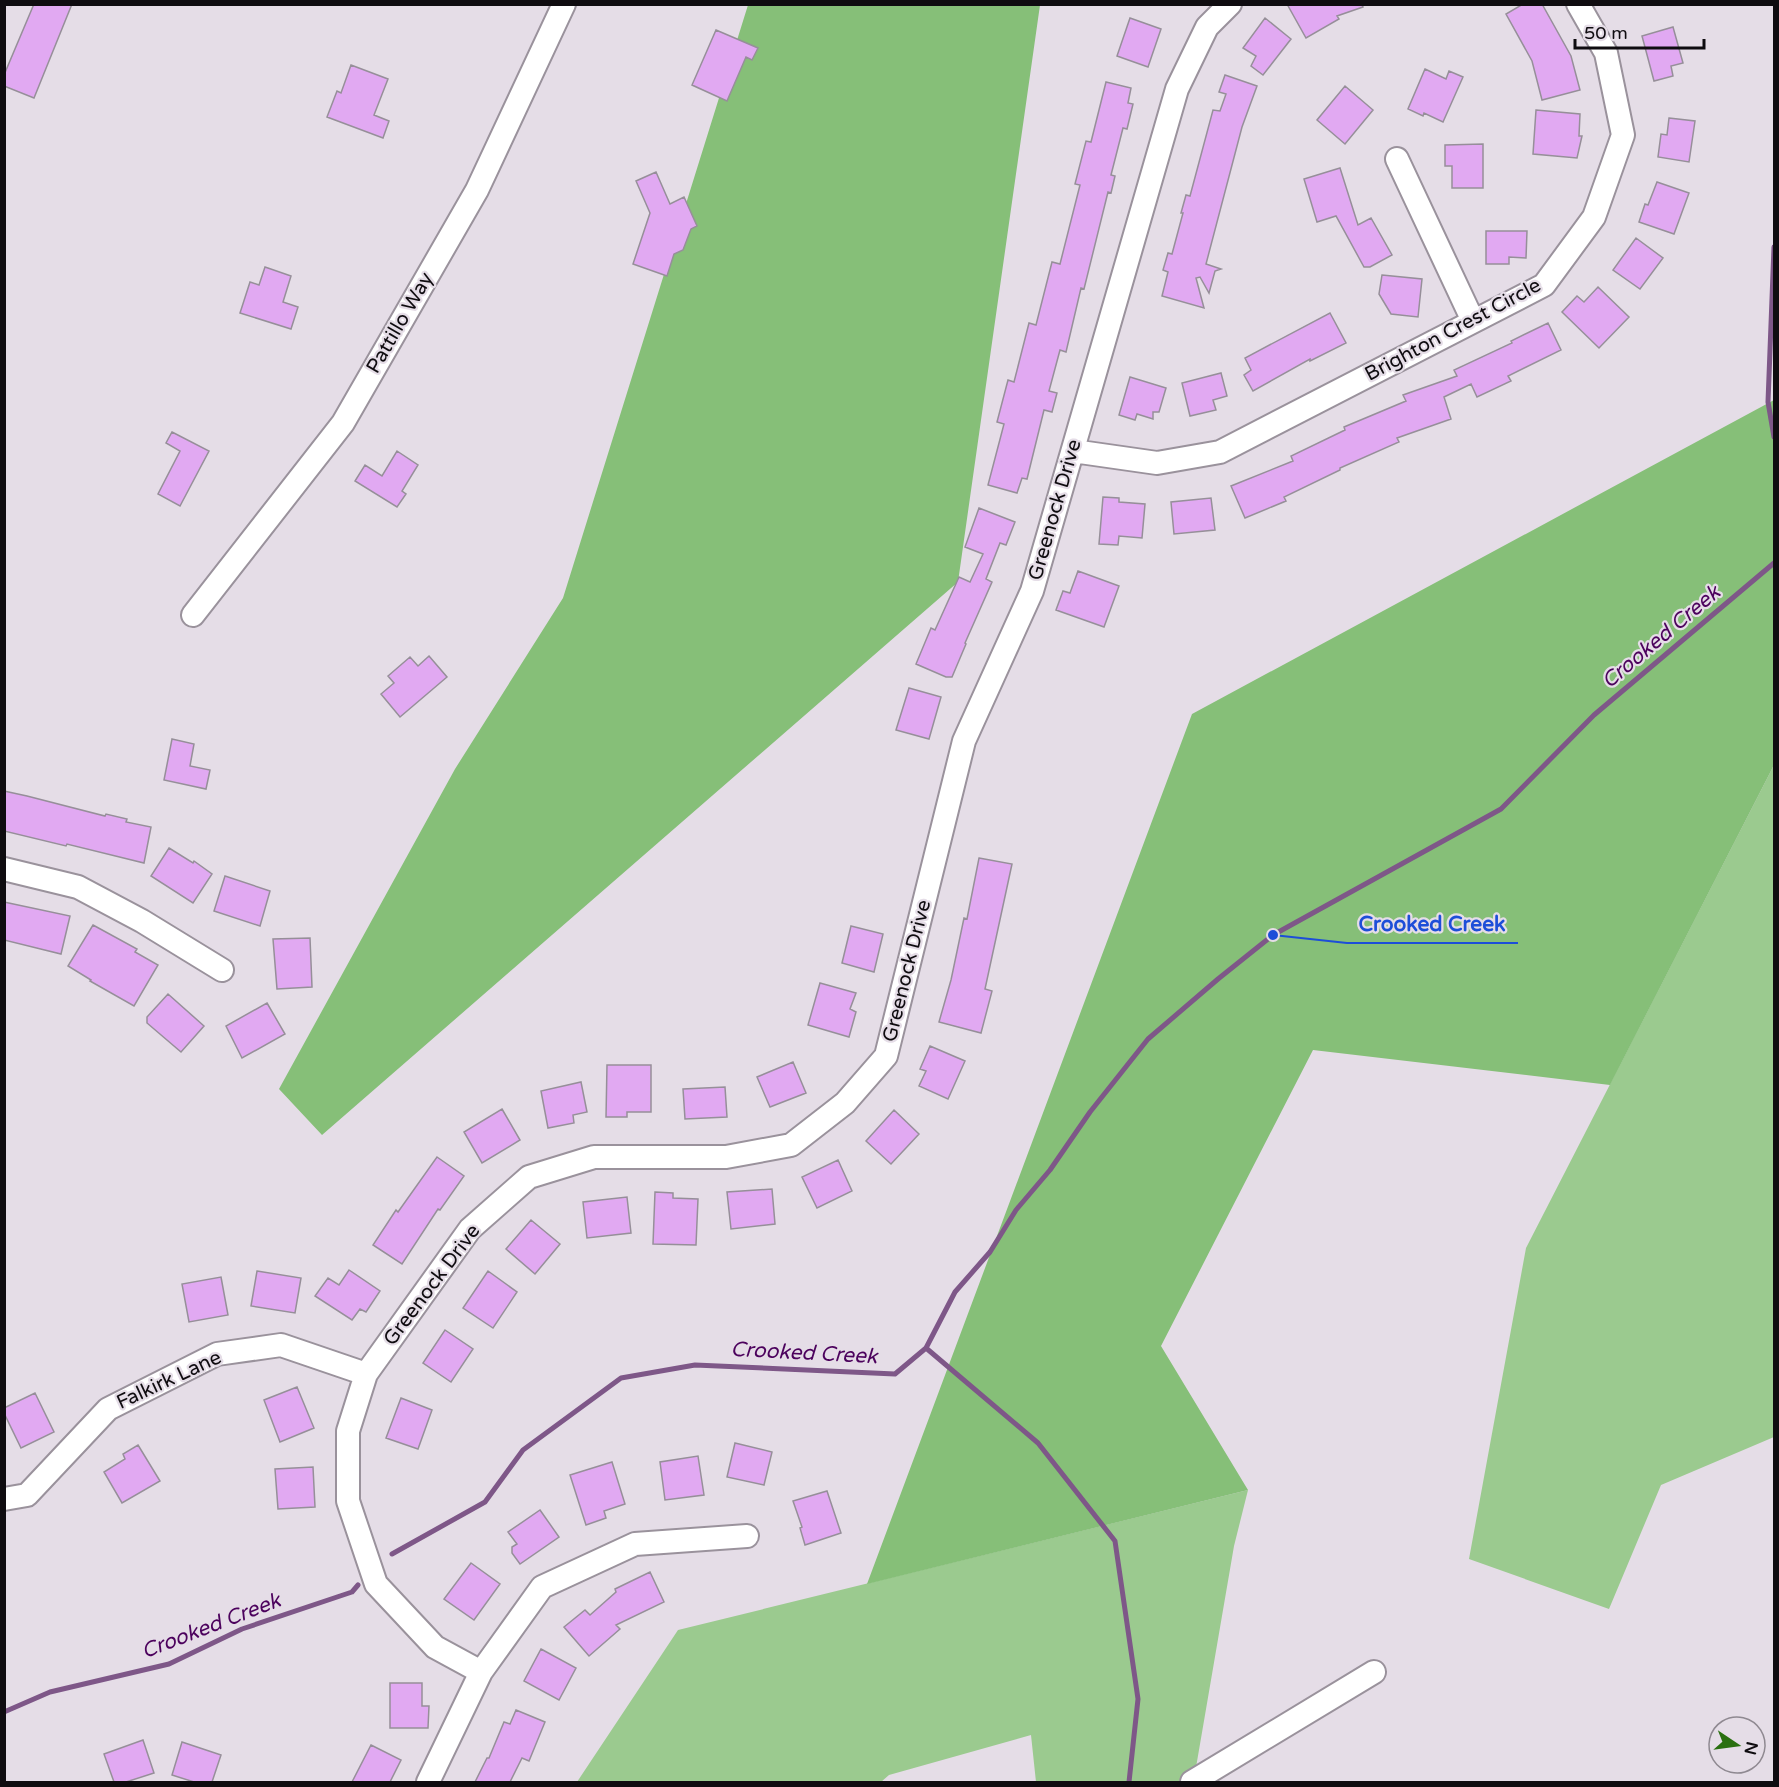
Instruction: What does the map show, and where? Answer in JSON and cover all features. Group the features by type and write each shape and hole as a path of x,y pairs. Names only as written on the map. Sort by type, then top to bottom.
{"street":[{"name":"Pattillo Way","path":"194,615 343,423 477,190 564,4"},
{"name":"Greenock Drive","path":"481,1672 435,1647 376,1584 348,1501 348,1431 366,1374 470,1229 529,1177 594,1157 726,1157 791,1145 844,1103 886,1056 964,741 1032,591 1177,89 1208,27 1230,4"},
{"name":"Brighton Crest Circle","path":"1073,451 1157,463 1220,452 1544,285 1594,217 1623,135 1606,53 1578,4"},
{"path":"1397,159 1473,321"},
{"path":"4,869 78,887 142,921 222,970"},
{"name":"Falkirk Lane","path":"4,1499 27,1495 108,1409 217,1354 281,1346 366,1374"},
{"path":"428,1782 481,1672 542,1587 635,1544 747,1536"},
{"path":"1192,1782 1374,1672"}],"green space":[{"path":"748,5 1040,5 958,582 322,1135 279,1089 455,769 563,598"},
{"path":"1774,400 1774,765 1610,1085 1313,1050 1161,1346 1248,1490 867,1584 1192,714"},
{"path":"1774,765 1774,1437 1661,1485 1609,1609 1469,1559 1526,1248"},
{"path":"1248,1490 1234,1546 1194,1779 1204,1782 1036,1782 1031,1735 889,1775 881,1782 577,1782 678,1630"}],"building":[{"path":"34,4 72,4 34,98 4,86 4,75"},
{"path":"1287,4 1362,4 1363,7 1337,16 1339,19 1306,38"},
{"path":"1523,4 1542,4 1571,56 1580,90 1542,100 1532,61 1506,14"},
{"path":"1130,18 1161,29 1148,67 1117,56"},
{"path":"1265,18 1291,39 1263,75 1251,66 1256,56 1243,48"},
{"path":"1673,27 1683,63 1671,66 1673,76 1654,81 1642,36"},
{"path":"716,30 758,48 752,60 746,57 727,101 692,85"},
{"path":"351,65 388,79 374,115 389,121 383,138 327,117 337,91 341,93"},
{"path":"1425,69 1446,79 1449,71 1463,77 1443,122 1424,113 1423,116 1408,109"},
{"path":"1225,75 1257,86 1242,127 1206,264 1221,269 1215,271 1209,293 1200,277 1196,278 1204,308 1162,296 1168,272 1163,270 1168,253 1172,254 1186,195 1190,196 1213,110 1220,111 1226,94 1219,92"},
{"path":"1106,82 1131,88 1128,103 1133,104 1127,129 1123,128 1111,175 1115,176 1111,193 1108,192 1066,352 1060,350 1049,391 1057,393 1052,412 1044,410 1027,479 1022,478 1017,493 988,485 1004,424 997,422 1008,380 1014,382 1029,323 1036,325 1052,262 1060,264 1080,185 1075,184 1086,141 1091,142"},
{"path":"1345,86 1373,110 1345,144 1317,120"},
{"path":"1536,110 1580,114 1579,136 1582,136 1577,158 1533,154"},
{"path":"1669,118 1695,121 1689,162 1658,157 1661,134 1667,135"},
{"path":"1483,144 1483,188 1452,188 1452,166 1445,166 1445,145"},
{"path":"1340,168 1358,225 1371,218 1392,255 1370,267 1364,267 1336,216 1317,222 1304,179"},
{"path":"656,172 670,204 684,197 697,226 691,229 683,250 674,254 667,276 633,264 650,213 636,181"},
{"path":"1657,182 1689,193 1674,234 1639,222 1645,204 1648,205"},
{"path":"1486,231 1527,231 1526,258 1509,257 1509,264 1486,264"},
{"path":"1636,238 1663,258 1640,289 1613,270"},
{"path":"265,267 291,276 283,302 298,307 291,329 240,313 250,282 259,285"},
{"path":"1382,275 1422,279 1418,317 1391,314 1379,294"},
{"path":"1598,287 1629,317 1599,348 1562,312 1577,296 1584,302"},
{"path":"1330,313 1346,343 1310,361 1310,359 1253,391 1244,375 1251,370 1245,358"},
{"path":"1548,323 1561,350 1508,376 1511,381 1477,397 1471,384 1444,397 1451,419 1397,438 1399,442 1340,468 1284,497 1286,501 1245,518 1231,486 1293,461 1291,456 1345,430 1344,427 1406,401 1403,395 1457,376 1454,370"},
{"path":"1221,373 1227,396 1213,400 1216,410 1190,416 1182,383"},
{"path":"1130,377 1166,388 1159,412 1153,412 1153,419 1137,414 1135,420 1119,415"},
{"path":"172,432 209,451 180,506 158,494 180,451 166,443"},
{"path":"397,451 418,465 402,491 406,494 397,507 355,481 365,465 382,476"},
{"path":"1103,497 1119,498 1119,502 1145,504 1142,538 1119,536 1118,545 1099,544"},
{"path":"1211,498 1215,530 1174,534 1171,502"},
{"path":"979,508 1015,522 1006,545 1000,543 986,579 992,582 952,677 946,677 916,664 931,628 935,630 959,577 970,582 983,554 965,547"},
{"path":"1078,571 1119,586 1104,627 1056,610 1063,591 1070,593"},
{"path":"429,656 447,677 400,717 381,694 394,683 388,676 410,657 418,666"},
{"path":"909,688 941,697 929,739 896,730"},
{"path":"172,739 194,744 190,766 210,770 206,789 164,780"},
{"path":"4,791 105,816 106,814 127,819 126,822 151,827 144,863 4,831"},
{"path":"169,848 193,863 194,861 212,874 193,903 151,876"},
{"path":"979,858 1012,864 985,989 992,991 981,1033 939,1022 951,980 964,918 967,919"},
{"path":"225,876 270,891 260,926 214,911"},
{"path":"4,902 70,916 61,954 4,940"},
{"path":"93,925 137,949 135,952 158,965 134,1006 68,966"},
{"path":"851,926 883,934 874,972 842,963"},
{"path":"310,938 312,987 277,989 273,939"},
{"path":"820,983 856,993 850,1009 856,1012 849,1037 808,1025"},
{"path":"168,994 204,1026 181,1052 147,1023 147,1017"},
{"path":"267,1003 285,1034 242,1058 226,1026"},
{"path":"930,1046 965,1061 948,1099 919,1086 926,1071 920,1069"},
{"path":"793,1062 806,1093 770,1107 757,1077"},
{"path":"607,1065 651,1065 651,1112 627,1112 627,1117 606,1117"},
{"path":"581,1082 587,1112 573,1115 574,1123 548,1128 541,1091"},
{"path":"725,1087 727,1117 685,1119 683,1089"},
{"path":"502,1109 520,1140 482,1163 464,1132"},
{"path":"894,1110 919,1134 891,1164 866,1141"},
{"path":"437,1157 464,1176 440,1210 438,1209 402,1264 373,1245 396,1210 398,1212"},
{"path":"838,1160 852,1191 817,1208 802,1177"},
{"path":"772,1189 775,1224 731,1229 727,1192"},
{"path":"655,1192 673,1193 673,1198 698,1199 696,1245 653,1244"},
{"path":"627,1197 631,1233 587,1238 583,1202"},
{"path":"531,1220 560,1244 535,1274 506,1249"},
{"path":"349,1270 380,1291 366,1312 360,1309 352,1320 315,1296 328,1278 339,1285"},
{"path":"257,1271 301,1278 295,1313 251,1306"},
{"path":"488,1271 517,1292 493,1328 463,1308"},
{"path":"221,1277 228,1315 189,1322 182,1284"},
{"path":"445,1330 473,1349 451,1382 423,1363"},
{"path":"297,1387 314,1428 280,1442 264,1400"},
{"path":"35,1393 54,1432 21,1448 4,1413 4,1408"},
{"path":"401,1398 432,1410 418,1449 386,1438"},
{"path":"735,1443 772,1452 764,1485 727,1477"},
{"path":"138,1445 160,1481 122,1503 104,1472 125,1459 123,1454"},
{"path":"698,1456 704,1495 665,1500 660,1462"},
{"path":"612,1462 625,1504 604,1511 606,1518 586,1525 570,1475"},
{"path":"313,1467 315,1507 278,1509 275,1469"},
{"path":"827,1491 841,1533 805,1545 800,1528 802,1527 793,1501"},
{"path":"540,1510 559,1537 520,1564 512,1553 512,1547 517,1544 508,1532"},
{"path":"471,1563 500,1584 474,1620 444,1599"},
{"path":"650,1572 664,1602 616,1625 620,1629 589,1656 564,1627 585,1610 590,1615 616,1592 615,1589"},
{"path":"541,1649 576,1668 559,1700 524,1681"},
{"path":"390,1683 422,1683 422,1706 429,1706 428,1728 390,1728"},
{"path":"516,1710 545,1722 529,1761 522,1758 510,1782 475,1782 489,1758 504,1722 510,1724"},
{"path":"143,1740 154,1773 126,1782 114,1782 104,1754"},
{"path":"182,1742 221,1755 212,1782 194,1782 172,1775"},
{"path":"371,1745 401,1760 390,1782 352,1782"}],"waterway":[{"path":"1774,247 1768,402 1774,437"},
{"name":"Crooked Creek","path":"392,1554 485,1502 523,1450 621,1378 695,1365 895,1374 926,1348 955,1292 990,1252 1016,1210 1050,1170 1090,1112 1148,1039 1273,935 1501,809 1594,715 1774,563"},
{"path":"926,1348 1038,1443 1115,1541 1138,1699 1129,1782"},
{"name":"Crooked Creek","path":"4,1712 50,1692 169,1664 242,1629 352,1592 358,1585"}],"place":[{"name":"Crooked Creek","path":"1273,935"}]}
